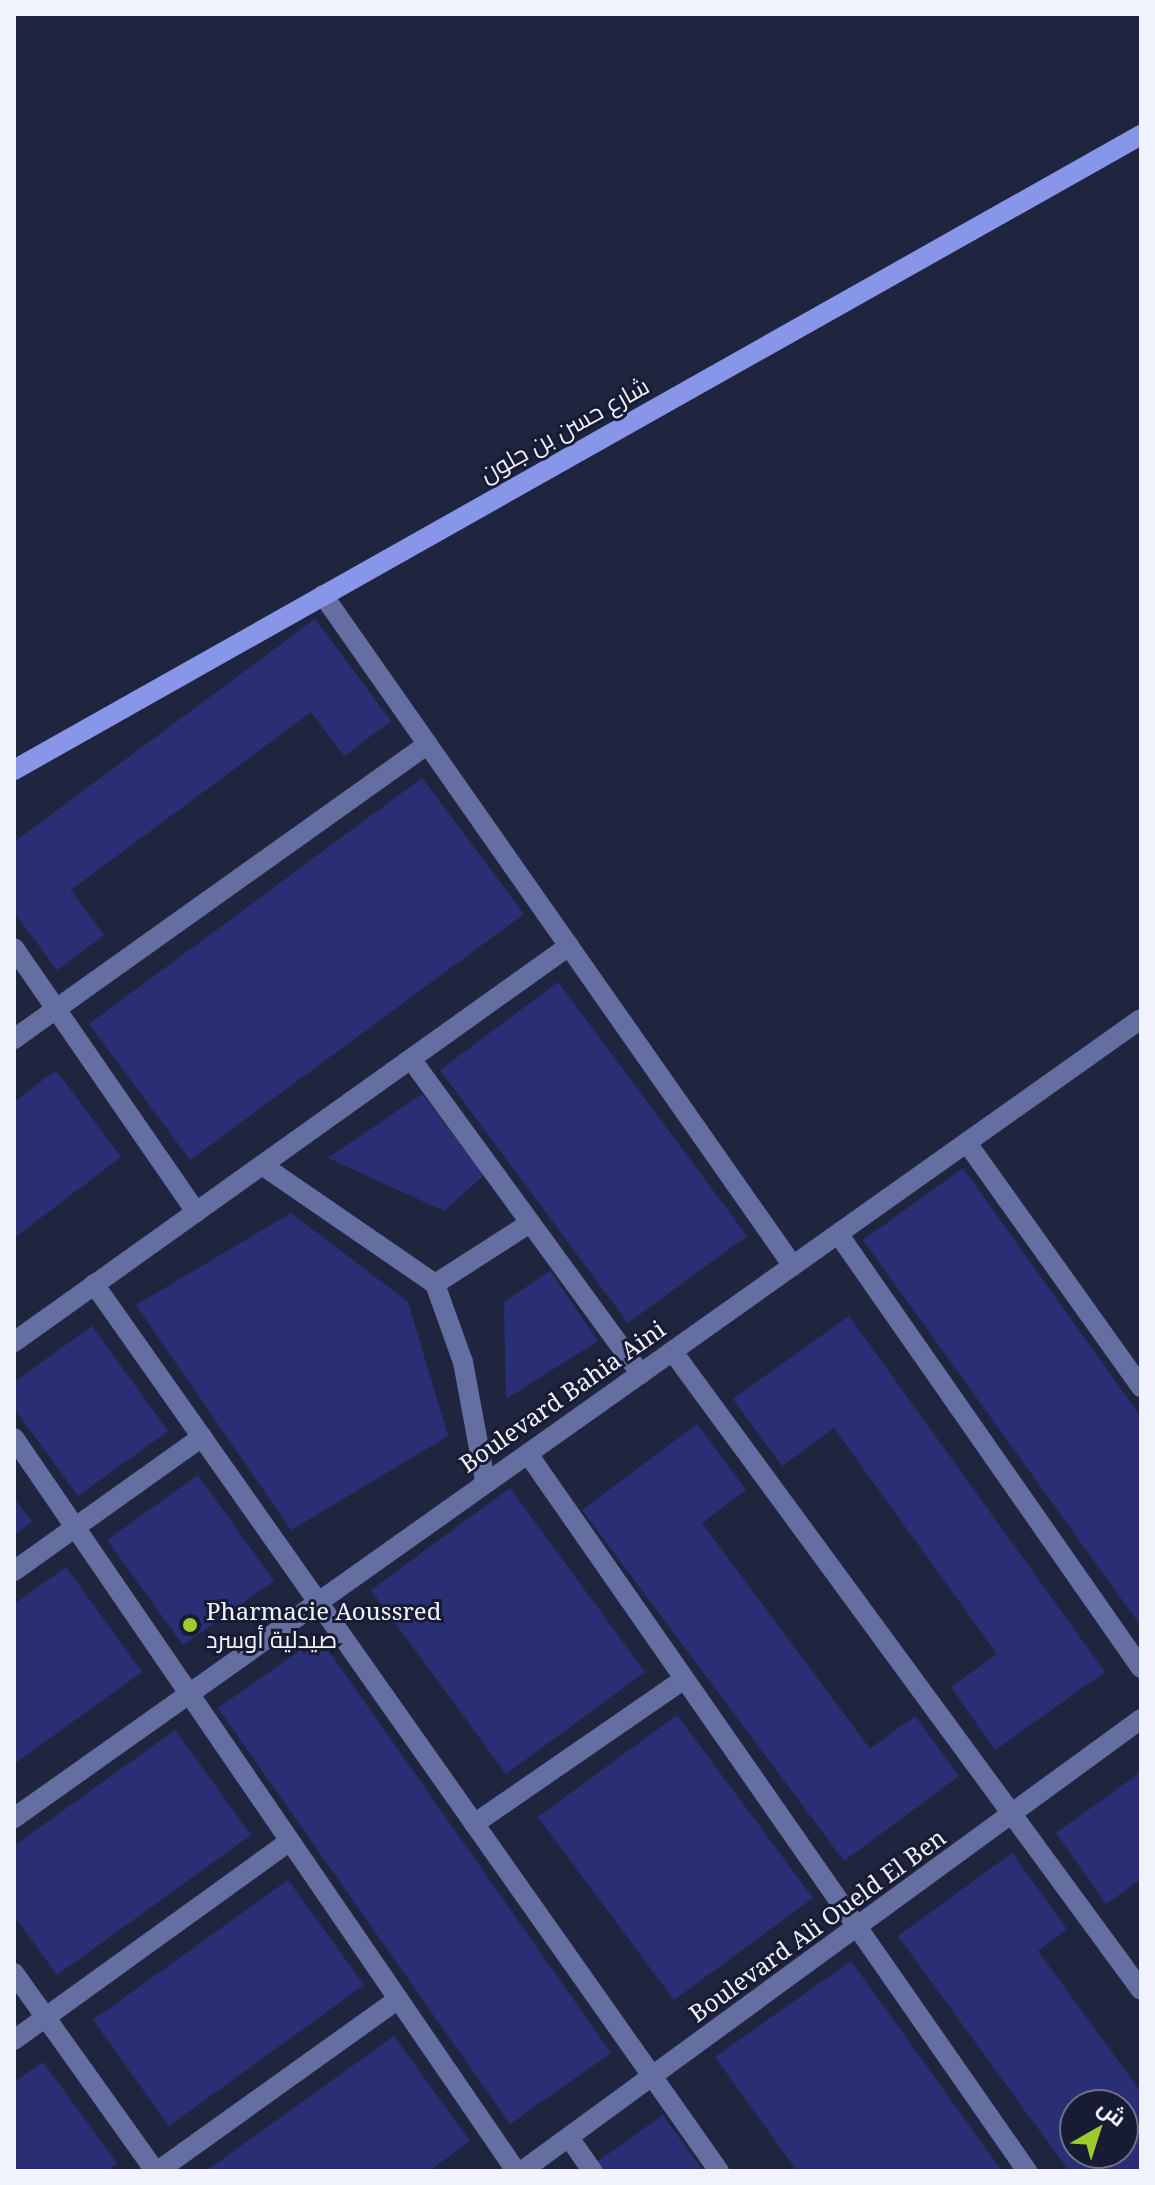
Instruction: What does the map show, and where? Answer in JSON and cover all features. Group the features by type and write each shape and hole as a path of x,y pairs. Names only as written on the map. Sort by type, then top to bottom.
{"street":[{"name":"شارع حسن بن جلون","path":"14,770 1141,135"},
{"path":"323,595 793,1266"},
{"path":"14,1039 428,744"},
{"path":"14,1342 569,946"},
{"path":"14,948 196,1212"},
{"name":"Boulevard Bahia Aini","path":"14,1818 485,1481 673,1352 1141,1019"},
{"path":"411,1059 641,1374"},
{"path":"967,1143 1141,1387"},
{"path":"262,1165 435,1284 463,1362 485,1481"},
{"path":"435,1284 530,1223"},
{"path":"839,1235 1141,1668"},
{"path":"94,1284 719,2171"},
{"path":"673,1352 1141,1990"},
{"path":"14,1571 202,1437"},
{"path":"14,1438 519,2171"},
{"path":"528,1454 1027,2171"},
{"path":"474,1824 684,1679"},
{"name":"Boulevard Ali Oueld El Ben","path":"519,2171 570,2139 1141,1719"},
{"path":"14,2040 290,1841"},
{"path":"14,1973 157,2171 398,1999"},
{"path":"570,2139 592,2171"}],"building":[{"path":"315,619 391,721 344,756 311,712 71,890 104,935 57,970 14,912 14,842"},
{"path":"422,778 524,914 190,1160 89,1024"},
{"path":"558,982 747,1236 628,1323 440,1070"},
{"path":"56,1070 121,1157 14,1238 14,1102"},
{"path":"422,1094 484,1175 444,1211 328,1158"},
{"path":"963,1168 1141,1417 1141,1626 863,1240"},
{"path":"291,1213 408,1302 448,1436 291,1530 136,1305"},
{"path":"550,1271 598,1341 506,1399 504,1302"},
{"path":"849,1316 1105,1672 995,1750 951,1687 997,1654 834,1428 782,1466 733,1399"},
{"path":"92,1326 168,1431 78,1496 14,1408 14,1382"},
{"path":"697,1424 746,1490 702,1523 870,1749 915,1716 959,1776 844,1861 582,1510"},
{"path":"198,1475 274,1581 183,1645 107,1540"},
{"path":"510,1488 645,1672 506,1774 371,1590"},
{"path":"14,1498 32,1522 14,1535"},
{"path":"66,1567 142,1672 14,1764 14,1604"},
{"path":"319,1637 611,2053 510,2124 218,1708"},
{"path":"677,1715 813,1898 674,2000 538,1817"},
{"path":"175,1730 251,1835 57,1975 14,1916 14,1846"},
{"path":"1141,1772 1141,1879 1106,1904 1056,1833"},
{"path":"1012,1853 1067,1929 1038,1951 1139,2089 1059,2089 1059,2157 898,1936"},
{"path":"288,1880 364,1985 169,2126 93,2020"},
{"path":"851,1961 1002,2171 797,2171 715,2057"},
{"path":"394,2036 470,2141 429,2171 206,2171"},
{"path":"43,2062 117,2163 107,2171 14,2171 14,2082"},
{"path":"1139,2089 1141,2171 1068,2169 1139,2169"},
{"path":"663,2115 703,2171 603,2171 597,2162"}],"place":[{"name":"Pharmacie Aoussred صيدلية أوسرد","path":"190,1625"}]}
